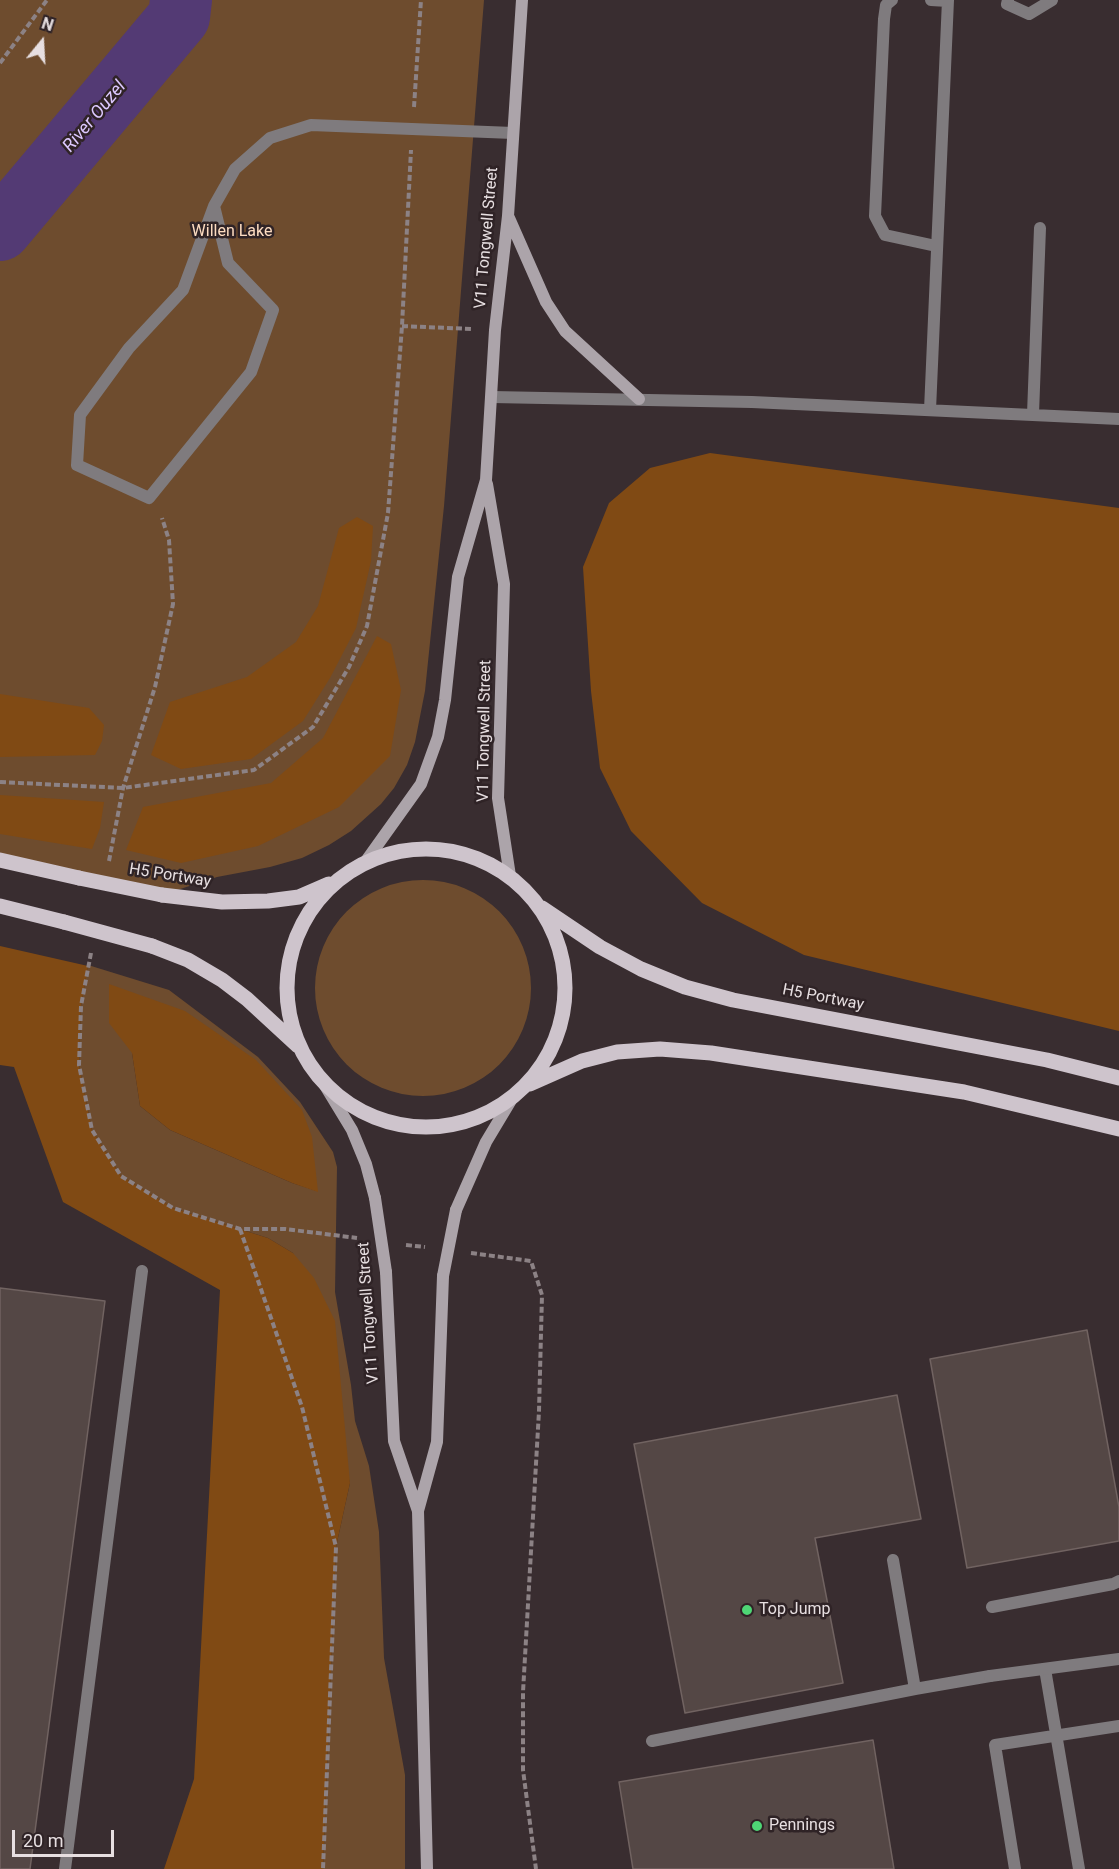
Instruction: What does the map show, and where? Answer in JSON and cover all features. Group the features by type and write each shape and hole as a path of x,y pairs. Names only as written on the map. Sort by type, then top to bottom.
{"main road":[{"path":"0,906 152,946 188,960 222,980 247,999 298,1046 324,1084 351,1106 382,1121 416,1127 451,1125 484,1115 513,1097 545,1061 558,1031 565,999 564,967 555,935 540,906 510,876 477,858 440,849 402,850 366,861 334,882 305,916 288,957 286,1002 298,1046"},
{"name":"H5 Portway","path":"0,860 162,895 222,902 268,901 299,897 334,882"},
{"name":"H5 Portway","path":"540,906 600,947 641,969 685,987 734,1000 1035,1058 1119,1078"},
{"path":"525,1086 582,1060 617,1052 660,1049 711,1053 964,1092 1119,1129"}],"street":[{"name":"V11 Tongwell Street","path":"366,861 421,784 438,737 445,700 458,577 486,480 495,330 508,216 522,0"},
{"path":"892,0 886,5 884,19 875,216 885,235 936,246"},
{"path":"930,410 948,0 931,0"},
{"path":"1008,0 1008,4 1029,14 1052,0"},
{"path":"214,206 228,263 273,310 251,372 149,498 77,465 80,415 129,348 183,290 214,206 235,169 270,138 311,125 513,133"},
{"path":"508,216 546,302 566,331 639,399"},
{"path":"1033,414 1040,228"},
{"path":"492,397 764,402 1119,418"},
{"name":"V11 Tongwell Street","path":"486,480 504,584 498,798 510,876"},
{"name":"V11 Tongwell Street","path":"324,1084 352,1130 366,1164 375,1198 386,1272 394,1442 418,1511"},
{"name":"V11 Tongwell Street","path":"427,1869 418,1511 436,1442 443,1276 456,1210 472,1171 513,1097"},
{"path":"65,1869 142,1271"},
{"path":"892,1560 915,1689"},
{"path":"992,1607 1119,1581"},
{"path":"652,1742 915,1689 990,1676 1119,1659"},
{"path":"1046,1669 1079,1869"},
{"path":"1015,1869 994,1745 1119,1726"}],"path":[{"path":"0,63 47,0"},
{"path":"0,782 123,788 254,770 313,727 349,667 367,626 388,513 402,326 420,0"},
{"path":"402,326 495,330"},
{"path":"108,866 123,788 155,687 174,604 169,540 158,503 149,498"},
{"path":"93,944 81,1006 79,1065 92,1130 121,1176 173,1208 240,1229 285,1229 367,1240"},
{"path":"240,1229 303,1407 336,1546 323,1869"},
{"path":"402,1244 425,1247"},
{"path":"460,1252 531,1261 542,1295 539,1411 523,1692 523,1770 536,1869"}],"green space":[{"name":"Willen Lake","path":"0,0 484,0 444,506 425,691 415,742 407,765 394,788 381,804 351,831 302,858 270,867 217,877 162,895 0,860"},
{"path":"412,880 434,880 464,888 483,898 500,911 513,928 523,947 531,977 531,999 523,1029 513,1048 500,1065 483,1078 454,1092 434,1096 412,1096 392,1092 372,1083 354,1072 339,1057 319,1019 315,999 315,977 319,957 328,937 339,919 354,904 392,884"},
{"path":"88,965 169,990 258,1057 300,1102 333,1152 337,1167 335,1292 355,1421 369,1466 379,1532 384,1658 405,1775 405,1869 323,1869 336,1547 350,1483 293,1253 268,1238 173,1208 121,1176 92,1130 79,1065 81,1006","holes":["132,1053 317,1191 292,1183 170,1130 140,1106"]}],"shaded area":[{"path":"710,453 1119,508 1119,1031 804,955 702,903 631,831 600,768 591,691 583,567 609,503 650,468"},
{"path":"357,517 373,526 371,561 356,628 330,678 303,721 251,759 181,769 151,755 170,702 247,677 296,642 318,606 339,528"},
{"path":"377,636 391,644 401,690 390,756 339,807 258,846 181,863 126,850 143,807 271,783 323,738"},
{"path":"0,694 89,708 104,725 102,741 95,755 0,757"},
{"path":"0,795 104,802 100,828 92,849 0,834"},
{"path":"0,946 88,966 81,1006 79,1065 92,1130 121,1176 173,1208 268,1238 293,1253 314,1278 335,1321 350,1483 336,1547 323,1869 164,1869 194,1779 220,1290 63,1202 14,1067 0,1065"},
{"path":"109,984 185,1011 256,1060 302,1110 312,1137 318,1192 170,1130 140,1106 132,1053 109,1023"}],"building":[{"path":"0,1288 105,1301 30,1869 0,1869"},
{"path":"1087,1330 1119,1507 1119,1541 967,1568 930,1359"},
{"name":"Top Jump","path":"897,1395 921,1519 815,1538 843,1683 685,1713 634,1444"},
{"name":"Pennings","path":"873,1740 894,1869 633,1869 619,1782"}],"waterway":[{"name":"River Ouzel","path":"0,230 179,17 181,0"}],"place":[{"name":"Top Jump","path":"747,1610"},
{"name":"Pennings","path":"757,1826"}]}
